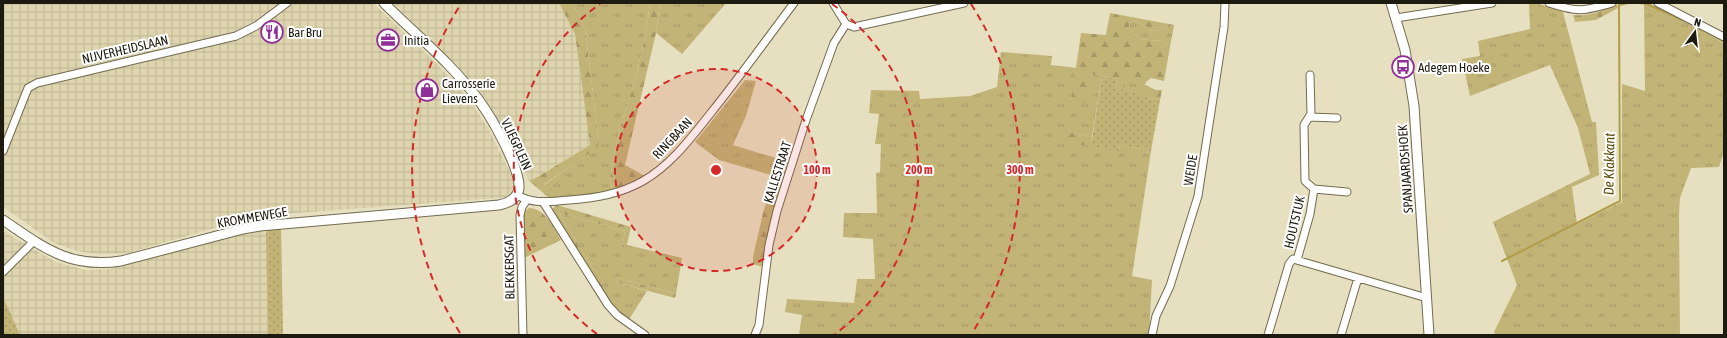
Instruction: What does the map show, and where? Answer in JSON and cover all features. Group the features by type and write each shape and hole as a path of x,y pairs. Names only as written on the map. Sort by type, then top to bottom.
{"street":[{"name":"NIJVERHEIDSLAAN","path":"3,151 28,88 37,83 236,36 256,26 287,3"},
{"name":"VLIEGPLEIN","path":"384,3 454,71 485,109 496,128 520,181 517,195"},
{"name":"RINGBAAN","path":"526,201 543,202 597,197 628,188 655,173 670,161 687,142 722,99 794,3"},
{"path":"833,3 846,24 854,27 961,3"},
{"name":"WEIDE","path":"1152,335 1156,316 1170,286 1198,196 1224,27 1225,3"},
{"name":"SPANJAARDSHOEK","path":"1391,3 1404,50 1414,106 1429,335"},
{"path":"1396,18 1492,3"},
{"path":"1549,3 1576,11 1612,3"},
{"path":"1658,3 1724,37"},
{"name":"KALLESTRAAT","path":"755,335 759,325 769,245 777,211 806,120 834,43 846,24"},
{"name":"HOUTSTUK","path":"1310,75 1311,114 1304,125 1305,181 1314,188 1347,192"},
{"path":"1309,117 1337,118"},
{"name":"HOUTSTUK","path":"1297,260 1310,214 1314,188"},
{"path":"517,195 526,201"},
{"name":"KROMMEWEGE","path":"3,220 52,252 68,259 83,262 108,263 121,262 243,229 260,226 499,205 508,203 517,195"},
{"name":"BLEKKERSGAT","path":"524,335 520,215 526,201"},
{"path":"543,202 608,305 622,319 646,335"},
{"path":"3,272 34,241"},
{"path":"1268,335 1289,264 1293,259 1427,298"},
{"path":"1341,335 1358,278"}],"shaded area":[{"path":"3,3 373,3 437,64 468,98 488,128 512,176 514,182 512,192 506,197 499,198 256,216 128,253 98,254 77,251 54,243 3,207"},
{"path":"393,3 559,3 575,34 590,145 529,181 511,144 480,91"},
{"path":"281,227 283,335 3,334 3,231 56,262 85,270 109,269 228,236"}],"green space":[{"path":"559,3 572,3 585,28 599,142 597,148 543,185 537,177 590,145 575,34"},
{"path":"572,3 650,3 646,33 635,80 620,128 610,177 612,190 594,195 548,197 529,181 537,177 544,185 596,148 599,142 585,28"},
{"path":"650,3 660,3 656,33 625,165 645,176 612,190 610,177 620,128 635,80 646,33"},
{"path":"660,3 726,3 682,54 656,33"},
{"path":"1529,3 1536,3 1563,12 1592,122 1596,122 1599,175 1572,187 1577,224 1622,202 1622,84 1645,91 1644,3 1648,3 1706,32 1724,44 1724,152 1719,167 1691,168 1680,198 1680,335 1495,335 1494,332 1517,285 1493,222 1590,174 1578,128 1550,65 1470,96 1462,59 1480,56 1478,41 1530,29"},
{"path":"1617,4 1618,8 1596,20 1575,22 1573,15 1590,14"},
{"path":"1110,13 1174,25 1152,31 1138,22 1132,21 1129,23 1130,29 1138,39 1162,41 1170,47 1164,81 1151,78 1145,85 1156,90 1162,90 1160,100 1149,98 1139,93 1139,79 1126,77 1125,91 1116,89 1118,79 1090,74 1084,103 1071,101 1081,33 1106,35"},
{"path":"1132,21 1138,22 1152,31 1174,25 1170,47 1162,41 1138,39 1130,29 1129,23"},
{"path":"1001,52 1052,56 1051,65 1077,68 1071,101 1090,74 1102,76 1092,137 1067,132 1119,151 1120,145 1151,151 1132,276 1152,280 1149,335 799,335 802,315 785,312 787,299 854,303 857,279 875,279 873,239 843,237 844,213 877,213 876,173 880,172 881,144 875,144 879,114 869,113 871,90 919,91 920,99 970,96 997,87"},
{"path":"1102,76 1118,79 1116,89 1139,93 1149,98 1160,100 1151,151 1120,145 1119,151 1091,146"},
{"path":"1126,76 1139,79 1139,93 1125,91"},
{"path":"745,80 756,81 746,116 733,145 789,162 785,179 719,160 695,142"},
{"path":"1067,132 1092,137 1091,146 1065,142"},
{"path":"775,176 785,179 773,215 763,267 753,264 753,257 763,213"},
{"path":"557,205 631,227 626,249 622,248 625,231 559,213 593,269 598,271 602,286 599,287 553,214 553,208"},
{"path":"529,208 540,211 544,215 561,240 524,258 522,213"},
{"path":"559,213 625,231 622,248 627,245 682,258 676,294 615,277 615,282 647,291 628,321 610,304 599,287 598,271 593,269"},
{"path":"281,227 283,335 268,335 266,234 268,229"},
{"path":"615,277 676,294 675,298 615,282"},
{"path":"3,297 20,335 3,334"}],"waterway":[{"name":"De Klakkant","path":"1502,261 1620,201 1619,5 1628,3"},
{"name":"De Klakkant","path":"1640,3 1647,4 1683,20"},
{"name":"De Klakkant","path":"1709,33 1724,42"}],"place":[{"name":"Bar Bru","path":"272,32"},
{"name":"Initia","path":"388,40"},
{"name":"Adegem Hoeke","path":"1403,67"},
{"name":"Carrosserie Lievens","path":"427,90"}]}
